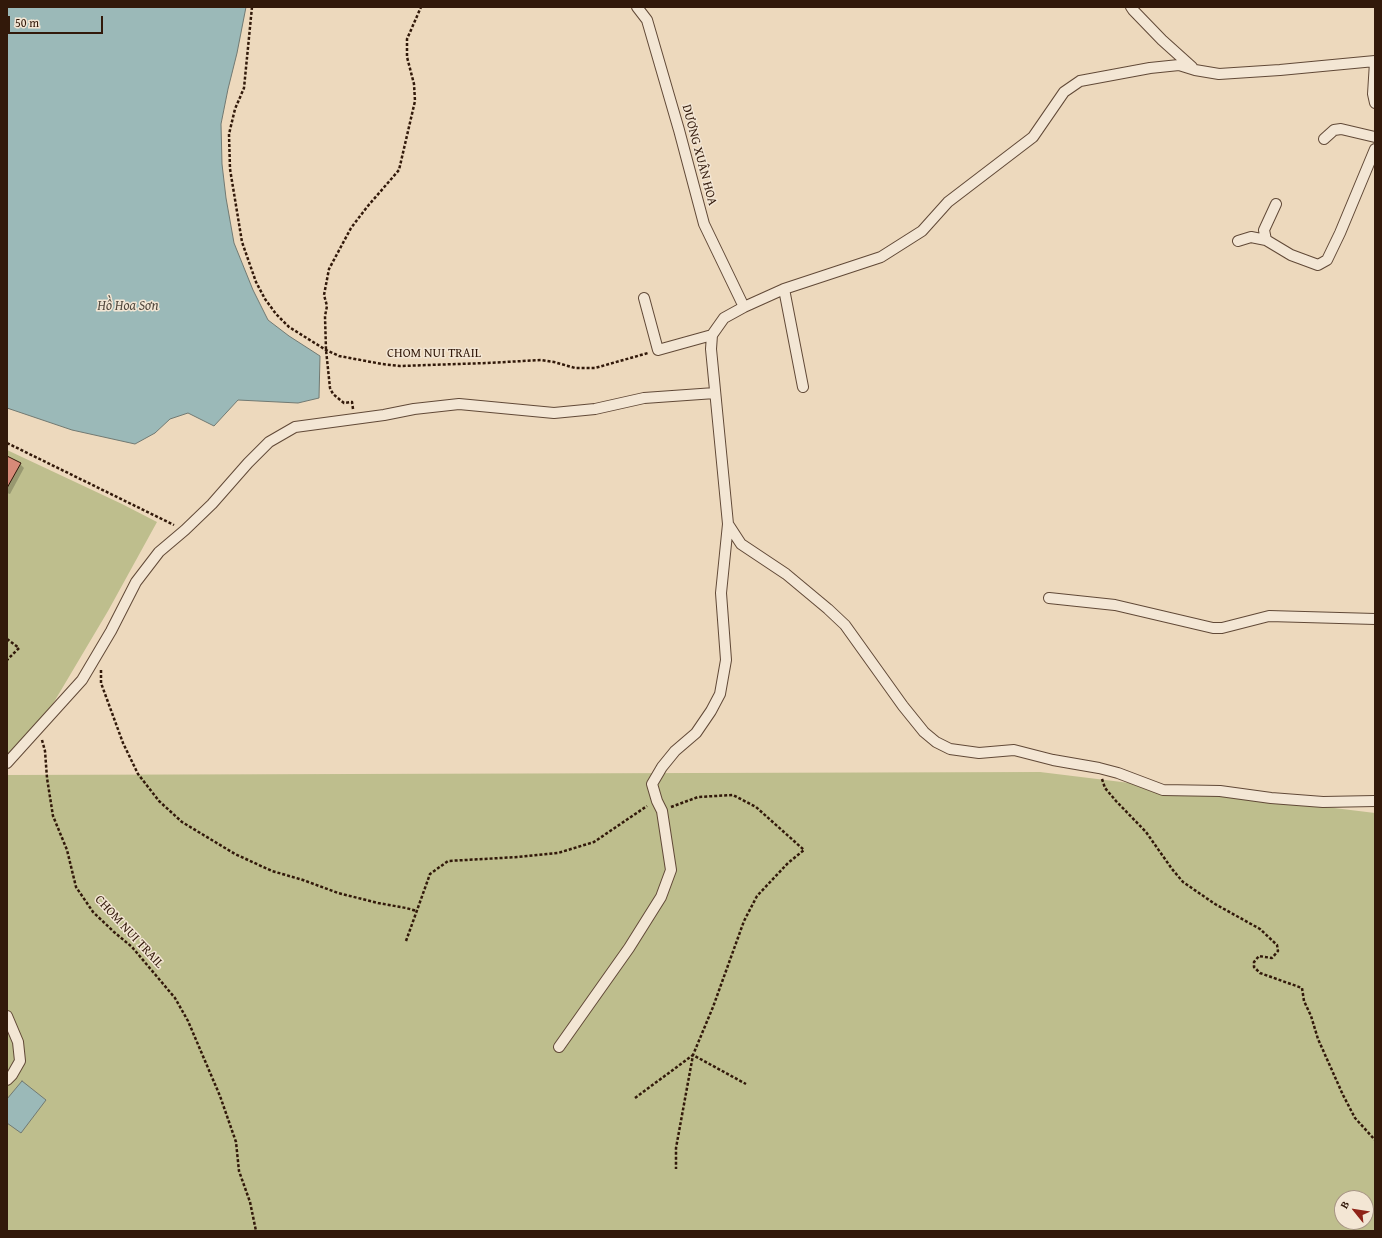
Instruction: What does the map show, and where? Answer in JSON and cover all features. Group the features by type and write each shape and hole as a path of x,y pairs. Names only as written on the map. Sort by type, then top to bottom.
{"street":[{"name":"DƯƠNG XUÂN HOA","path":"637,7 647,20 679,130 704,224 744,307"},
{"path":"1131,7 1132,10 1162,40 1195,70"},
{"path":"559,1047 629,948 661,897 671,870 662,811 657,801 652,784 662,767 675,752 696,733 711,711 720,694 726,660 721,593 728,524 711,349 712,335 724,318 744,307 784,289 881,257 922,231 948,202 1033,138 1064,92 1080,81 1150,68 1179,65 1195,70 1219,74 1375,62 1373,94 1375,103"},
{"path":"1324,139 1334,130 1341,129 1375,137"},
{"path":"1238,241 1251,237 1266,240 1291,255 1318,265 1327,260 1340,233 1375,149"},
{"path":"1266,240 1264,230 1276,204"},
{"path":"784,289 803,386"},
{"path":"644,298 658,350 712,335"},
{"path":"7,763 82,680 112,631 136,582 159,552 212,504 248,463 269,442 295,427 384,415 414,409 459,404 554,413 596,409 644,398 715,393"},
{"path":"728,524 741,544 786,574 845,625 903,706 924,732 936,742 950,749 979,753 1014,750 1118,773 1163,790 1220,791 1271,798 1323,802 1375,801"},
{"path":"1049,598 1115,605 1213,628 1222,628 1269,616 1375,619"},
{"path":"7,1016 18,1042 20,1061 12,1075 7,1080"}],"path":[{"name":"CHOM NUI TRAIL","path":"252,7 244,88 235,109 229,134 230,169 242,242 256,282 265,299 276,314 289,327 326,350 339,356 400,366 488,364 541,360 575,368 595,368 658,350"},
{"path":"354,418 352,402 344,402 333,394 330,388 326,350 325,316 327,306 324,295 329,269 351,228 399,170 415,101 414,84 407,57 407,39 421,7"},
{"path":"7,443 185,530"},
{"path":"7,639 19,648 7,660"},
{"path":"101,665 101,683 123,743 138,774 159,800 182,822 235,854 272,871 303,880 338,893 378,904 416,911"},
{"name":"CHOM NUI TRAIL","path":"38,729 45,751 47,778 54,816 67,850 76,887 93,912 132,947 175,998 188,1020 220,1096 236,1142 239,1172 250,1202 256,1231"},
{"path":"1105,770 1102,781 1105,788 1146,832 1183,882 1215,904 1260,929 1277,945 1278,951 1272,958 1259,956 1254,962 1254,967 1260,973 1302,988 1304,1001 1311,1016 1318,1039 1343,1095 1355,1118 1375,1140"},
{"path":"662,811 698,797 733,795 756,807 804,850 757,896 744,921 713,1007 693,1055 676,1148 676,1169"},
{"path":"406,941 430,874 448,861 558,853 594,842 657,801"},
{"path":"693,1055 746,1084"},
{"path":"635,1098 693,1055"}],"green space":[{"path":"7,450 157,522 108,611 38,729 7,756"},
{"path":"1040,772 1375,813 1375,1231 7,1231 7,775"}],"water":[{"name":"Hồ Hoa Sơn","path":"7,7 246,7 221,124 222,164 234,243 253,290 268,320 289,336 320,356 319,398 298,403 238,400 214,426 188,413 170,419 155,433 135,444 72,430 7,408"},
{"path":"22,1081 46,1100 21,1133 7,1123 7,1099"}],"building":[{"path":"7,456 21,463 7,488"}]}
